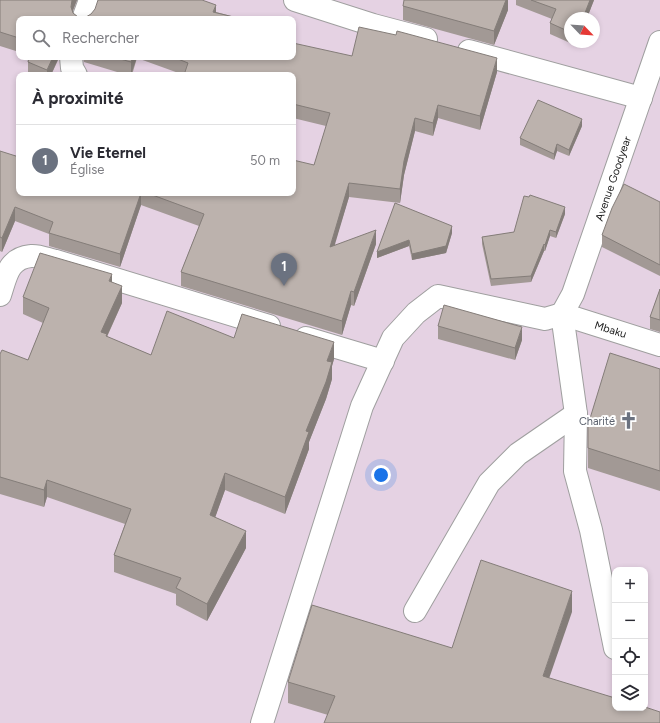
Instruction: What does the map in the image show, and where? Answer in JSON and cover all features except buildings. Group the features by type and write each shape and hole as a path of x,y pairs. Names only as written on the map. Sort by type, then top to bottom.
{"street":[{"path":"84,16 90,0"},
{"path":"295,0 373,25 641,98"},
{"name":"Avenue Goodyear","path":"562,314 573,294 641,98 655,69 660,42"},
{"path":"71,60 72,68 74,72"},
{"path":"0,295 9,270 16,260 32,256 56,261 383,361"},
{"path":"262,723 362,406 393,338 416,314 438,296 545,319 562,314 576,414 576,471 591,530 613,639"},
{"name":"Mbaku","path":"562,314 660,345"},
{"path":"415,611 489,484 518,454 576,414"}],"shaded area":[{"path":"0,0 660,0 660,723 0,723"}],"place":[{"name":"Vie Eternel","path":"284,286"},
{"name":"Charité","path":"628,421"}]}
